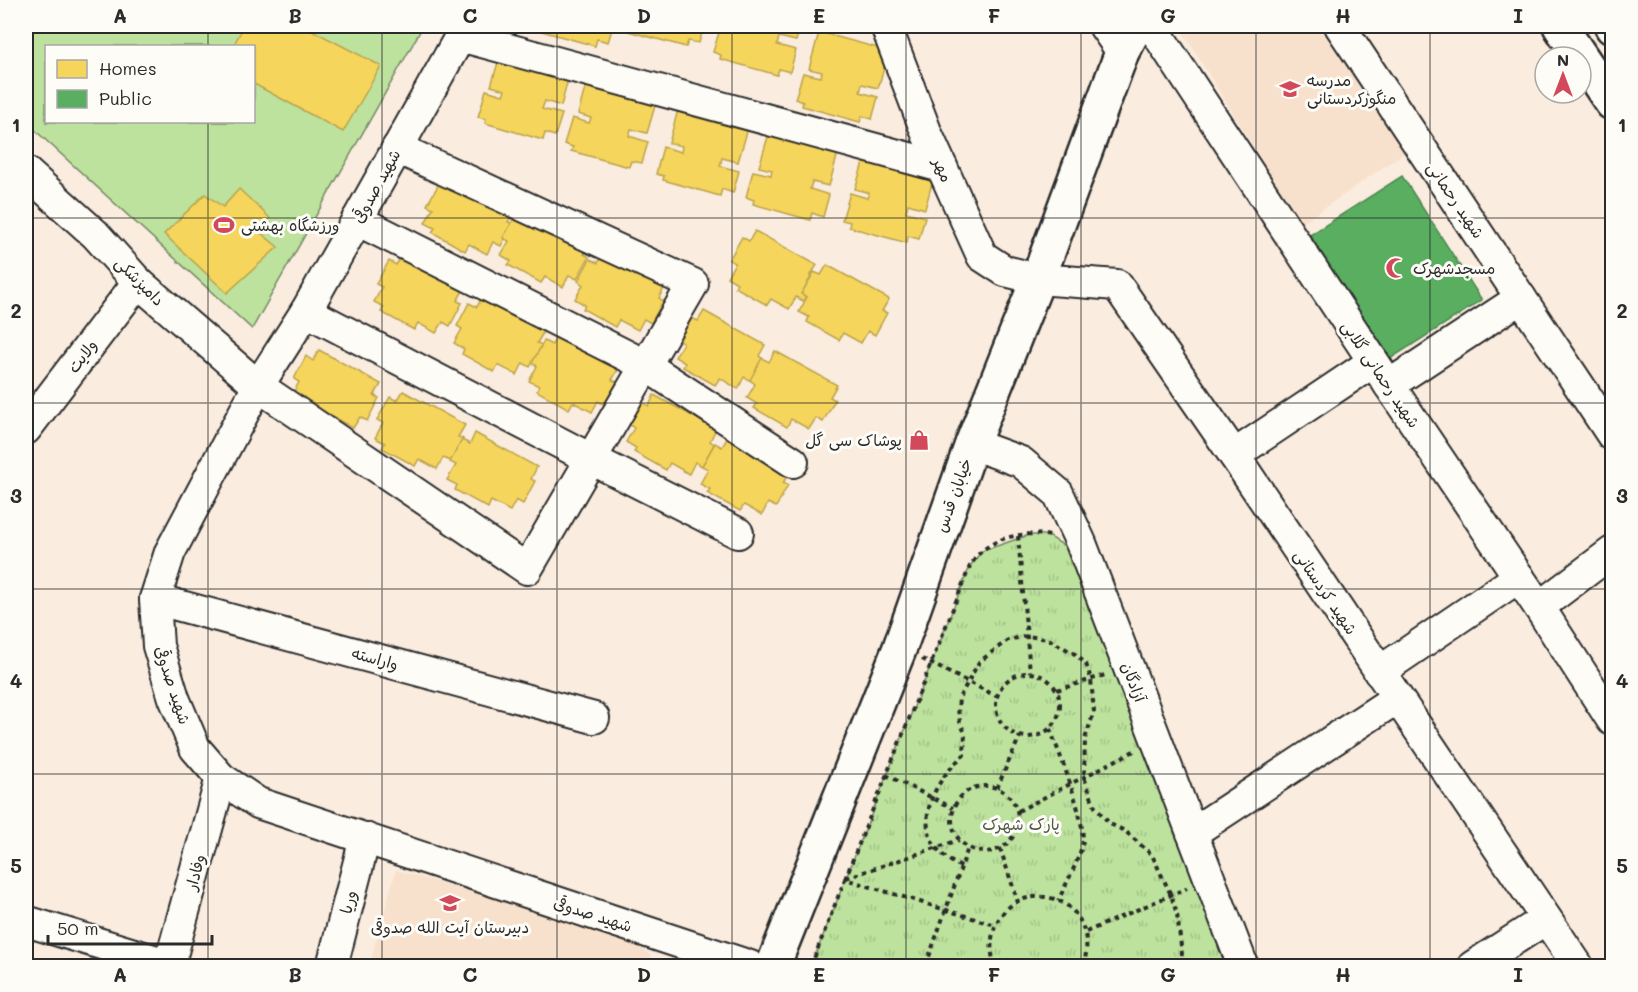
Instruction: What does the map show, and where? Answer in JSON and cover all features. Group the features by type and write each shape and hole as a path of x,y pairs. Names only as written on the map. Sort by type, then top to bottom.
{"main road":[{"path":"1560,26 1612,103"},
{"name":"خیابان قدس","path":"774,966 898,650 972,444 1038,279 1121,34"}],"street":[{"name":"مهر","path":"886,26 927,134 982,256 1005,271 1038,279"},
{"name":"شهید رحمانی گلابی","path":"1152,26 1612,720"},
{"name":"شهید رحمانی","path":"1340,26 1612,435"},
{"path":"463,31 942,167"},
{"name":"شهید صدوقی","path":"463,31 306,310 258,386 170,552 155,599 158,646 174,698 195,748 220,778 258,803 750,966"},
{"path":"397,148 693,284 591,459"},
{"name":"دامپزشکی","path":"26,172 95,234 138,282 258,386 527,569 591,459"},
{"path":"357,220 645,365 793,462"},
{"name":"شهید کردستانی","path":"1038,279 1117,285 1578,966"},
{"name":"ولایت","path":"26,429 138,282"},
{"path":"1234,455 1521,298"},
{"path":"306,310 738,533"},
{"name":"آزادگان","path":"972,444 1021,462 1058,493 1081,543 1243,966"},
{"path":"1539,607 1612,552"},
{"path":"1379,672 1519,577"},
{"name":"واراسته","path":"155,599 594,718"},
{"path":"1192,833 1397,698"},
{"name":"وفادار","path":"170,966 220,778"},
{"name":"وریا","path":"332,966 365,838"},
{"path":"1473,966 1546,919"},
{"path":"26,921 170,966"}],"path":[{"path":"1018,536 1030,672"},
{"path":"811,966 969,566"},
{"path":"961,867 949,861 939,852 927,828 926,814 931,797 952,766 964,755 965,733 960,722 959,698 979,662 1008,640 1027,636 1048,639 1075,654 1086,664 1091,679 1094,712 1083,751 1084,777 1095,807 1110,824 1125,831 1152,855 1171,895 1177,914 1182,954 1180,966"},
{"path":"898,650 931,662 996,696"},
{"path":"1057,690 1128,668"},
{"path":"1030,672 1041,675 1051,681 1057,690 1061,700 1060,712 1050,729 1031,737 1020,736 1003,725 998,716 995,706 996,696 1001,686 1009,678 1019,673 1030,672"},
{"path":"1050,729 1071,784 1083,832 1083,845 1058,902"},
{"path":"997,788 1020,736"},
{"path":"1017,812 1156,741"},
{"path":"886,775 953,808"},
{"path":"976,787 997,788 1006,793 1014,802 1018,822 1016,833 1000,848 990,852 978,852 968,848 959,840 951,819 953,808 966,791 976,787"},
{"path":"845,879 959,840"},
{"path":"925,966 968,848"},
{"path":"1000,848 1018,902"},
{"path":"845,879 994,925"},
{"path":"1086,932 1196,884"},
{"path":"995,966 991,955 990,940 994,925 1004,912 1018,902 1034,897 1051,898 1066,905 1079,917 1086,932 1088,949 1083,966"}],"shaded area":[{"name":"مدرسه منگورکردستانی","path":"1179,26 1318,26 1405,152 1301,224"},
{"name":"دبیرستان آیت الله صدوقی","path":"396,870 630,936 651,956 654,966 369,966"}],"green space":[{"name":"ورزشگاه بهشتی","path":"26,26 423,26 252,329 26,122"},
{"name":"پارک شهرک","path":"1029,535 1047,535 1071,550 1227,966 811,966 970,566 982,551"}],"building: Homes":[{"path":"244,26 304,26 381,66 343,132 255,85 255,45 234,45"},
{"path":"539,26 613,26 608,42 597,39 595,46 538,30"},
{"path":"625,26 704,26 699,43 688,41 686,47 628,31 630,27"},
{"path":"721,26 738,31 739,26 800,26 796,41 779,37 777,45 796,50 790,72 779,69 777,75 720,59 721,55 713,52"},
{"path":"819,32 889,51 878,88 862,84 860,92 878,97 872,119 862,116 860,122 802,106 803,102 795,99 803,73 821,77 822,72 809,69"},
{"path":"502,49 571,68 561,106 545,101 542,109 562,114 555,136 545,133 543,140 485,123 486,119 478,117 486,90 503,95 505,90 491,86"},
{"path":"588,77 658,96 647,133 631,129 629,136 648,142 642,163 631,161 629,167 571,151 573,147 564,144 572,118 589,123 591,118 578,114"},
{"path":"679,106 749,125 738,162 722,158 720,166 739,171 733,193 722,189 720,196 663,180 664,176 656,174 663,147 681,152 682,146 669,143"},
{"path":"770,130 839,149 829,186 812,182 810,189 829,195 823,217 812,213 810,220 753,204 754,200 746,197 753,171 771,175 772,170 759,167"},
{"path":"866,153 935,172 925,209 908,204 906,212 925,217 919,239 908,236 907,243 849,227 850,222 842,220 850,193 867,198 869,193 855,189"},
{"path":"440,182 515,210 508,222 513,224 501,246 493,242 487,254 469,244 465,251 432,232 435,228 425,223 433,208 427,205"},
{"path":"239,189 270,218 260,232 278,247 227,293 164,234 205,194 223,207"},
{"path":"516,215 591,243 584,254 589,257 577,279 569,275 563,287 545,277 541,283 508,265 511,261 501,255 509,241 503,238"},
{"path":"755,231 817,265 810,276 815,279 803,301 796,297 789,309 771,299 767,305 735,287 737,283 727,277 735,263 729,260 742,237 749,241"},
{"path":"603,252 665,286 659,298 663,301 651,323 644,319 638,330 619,320 615,327 583,309 585,305 575,299 583,285 578,281 590,259 598,263"},
{"path":"402,255 464,289 457,301 462,303 450,326 443,322 436,333 418,323 414,330 381,312 384,307 374,302 382,287 376,284 389,261 396,265"},
{"path":"827,265 889,299 882,311 887,313 875,335 868,331 861,343 843,333 839,340 807,322 809,317 799,312 807,297 801,294 814,272 821,275"},
{"path":"482,297 544,331 537,343 542,345 530,367 523,363 517,375 498,365 494,372 462,354 464,349 454,343 462,329 457,326 469,303 477,307"},
{"path":"704,311 765,345 759,356 763,359 751,381 744,377 738,389 720,378 715,385 683,367 685,363 675,357 683,343 678,339 690,317 698,321"},
{"path":"557,334 619,368 612,380 617,382 605,405 598,401 592,412 573,402 569,409 537,391 539,386 529,381 537,366 532,363 544,341 552,345"},
{"path":"319,350 381,384 374,396 379,398 367,421 360,417 353,428 335,418 331,425 291,397 299,382 294,379 306,356 313,361"},
{"path":"775,351 837,385 830,397 835,400 823,422 816,418 809,429 791,419 787,427 754,408 757,404 747,398 755,384 750,380 762,358 769,362"},
{"path":"403,391 465,425 458,437 463,439 451,461 443,458 437,469 419,459 415,466 382,448 385,443 375,438 383,423 377,420 390,397 397,401"},
{"path":"654,395 716,429 710,441 714,444 702,466 695,462 689,474 670,463 666,470 634,452 636,448 626,442 634,428 629,424 641,402 649,406"},
{"path":"475,433 537,467 531,479 535,481 523,504 516,500 510,511 491,501 488,508 455,490 457,485 447,480 456,465 450,462 462,440 470,444"},
{"path":"728,437 790,471 783,483 788,485 776,507 768,503 762,515 744,505 740,511 707,493 710,489 700,484 708,469 702,466 715,443 722,447"}],"building: Public":[{"name":"مسجدشهرک","path":"1402,176 1482,300 1390,359 1310,235"}],"place":[{"name":"مدرسه منگورکردستانی","path":"1290,89"},
{"name":"ورزشگاه بهشتی","path":"224,225"},
{"name":"مسجدشهرک","path":"1396,268"},
{"name":"پوشاک سی گل","path":"919,440"},
{"name":"دبیرستان آیت الله صدوقی","path":"450,903"}]}
